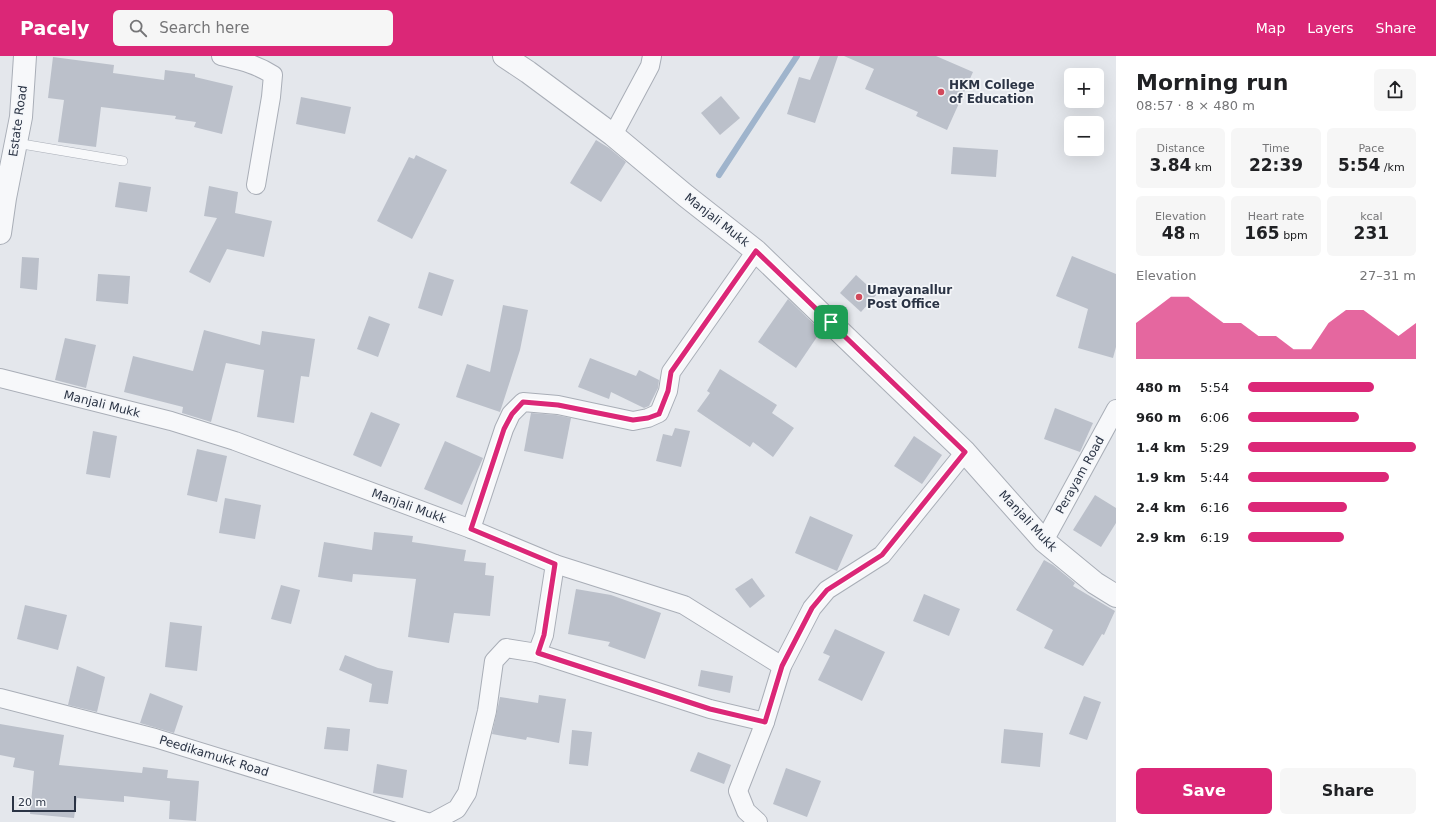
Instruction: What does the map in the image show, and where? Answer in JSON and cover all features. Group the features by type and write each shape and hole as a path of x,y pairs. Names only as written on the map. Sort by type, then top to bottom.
{"street":[{"name":"Estate Road","path":"0,232 21,117 25,56"},
{"path":"221,56 262,67 273,75 271,97 256,185"},
{"name":"Manjali Mukk","path":"504,56 613,135 686,196 756,251 965,452 1044,541 1095,583 1116,596"},
{"path":"613,135 650,66 652,56"},
{"path":"471,529 504,429 512,414 523,402 558,405 633,420 648,418 659,414 668,391 671,372 756,251"},
{"name":"Manjali Mukk","path":"0,378 172,421 235,441 471,529 555,564 684,606 782,666"},
{"name":"Perayam Road","path":"1044,541 1116,409"},
{"path":"758,822 746,811 738,791 765,722 782,666 812,608 827,590 882,555 965,452"},
{"path":"538,653 544,635 555,564"},
{"path":"433,822 457,809 467,792 487,711 494,661 506,648 538,653 710,709 765,722"},
{"name":"Peedikamukk Road","path":"0,698 155,738 427,822"}],"lane":[{"path":"16,143 123,161"}],"building":[{"path":"820,56 838,56 815,123 787,114 799,77 810,80"},
{"name":"HKM College of Education","path":"844,56 936,56 973,72 947,130 916,116 918,112 865,89 874,69"},
{"path":"53,57 114,65 113,73 164,80 165,70 195,74 195,77 233,86 222,134 194,127 196,122 175,119 176,116 101,107 96,147 58,142 64,100 48,98"},
{"path":"721,96 740,118 720,135 701,113"},
{"path":"301,97 351,107 345,134 296,124"},
{"path":"596,140 609,148 626,162 601,202 570,183"},
{"path":"953,147 998,150 996,177 951,174"},
{"path":"416,155 447,170 412,239 377,221 409,157 414,159"},
{"path":"119,182 151,187 147,212 115,207"},
{"path":"209,186 238,192 235,213 272,221 264,257 227,249 210,283 189,272 217,218 204,216"},
{"path":"1072,256 1116,274 1116,347 1113,358 1078,348 1088,309 1056,296"},
{"path":"22,257 39,258 37,290 20,288"},
{"path":"429,272 454,280 442,316 418,308"},
{"path":"98,274 130,276 128,304 96,301"},
{"name":"Umayanallur Post Office","path":"856,275 877,294 861,312 840,293"},
{"path":"788,299 821,331 796,368 758,342"},
{"path":"503,305 528,310 520,350 500,412 456,397 467,364 490,372"},
{"path":"369,316 390,324 378,357 357,349"},
{"path":"204,330 260,345 262,331 315,339 309,377 301,376 294,423 257,417 264,370 226,363 211,422 182,413 183,407 124,392 133,356 193,371"},
{"path":"65,338 96,345 86,388 55,380"},
{"path":"590,358 636,376 639,370 659,380 658,388 649,406 644,408 611,392 609,399 578,387"},
{"path":"720,369 777,405 772,413 794,428 773,457 753,442 750,447 697,411 710,393 707,391"},
{"path":"1055,408 1093,423 1080,452 1044,439"},
{"path":"371,412 400,424 381,467 353,455"},
{"path":"531,413 571,418 563,459 524,451"},
{"path":"675,428 690,431 681,467 656,461 663,434 672,436"},
{"path":"93,431 117,436 110,478 86,474"},
{"path":"914,436 942,455 922,484 894,466"},
{"path":"445,441 483,458 462,505 424,489"},
{"path":"197,449 227,456 217,502 187,495"},
{"path":"1095,495 1116,508 1116,523 1101,547 1073,530"},
{"path":"225,498 261,505 255,539 219,533"},
{"path":"810,516 853,535 837,571 795,553"},
{"path":"374,532 413,536 412,542 466,550 464,561 486,563 485,575 494,576 490,616 454,613 449,643 408,637 416,579 353,574 352,582 318,577 324,542 372,550"},
{"path":"1044,560 1053,565 1075,583 1073,586 1115,611 1104,635 1102,634 1083,666 1044,648 1053,630 1016,610"},
{"path":"752,578 765,596 750,608 735,589"},
{"path":"281,585 300,590 291,624 271,619"},
{"path":"576,589 611,595 661,613 645,659 608,646 610,642 568,634"},
{"path":"924,594 960,609 949,636 913,621"},
{"path":"25,605 67,615 58,650 17,639"},
{"path":"170,622 202,626 197,671 165,667"},
{"path":"835,629 885,652 862,701 818,680 830,656 823,653"},
{"path":"345,655 378,668 393,671 388,704 369,702 372,684 339,670"},
{"path":"77,666 105,677 97,712 68,705"},
{"path":"701,670 733,676 730,693 698,686"},
{"path":"150,693 183,706 174,733 140,723"},
{"path":"539,695 566,699 559,743 527,737 526,740 492,734 500,697 538,703"},
{"path":"1084,696 1101,702 1087,740 1069,734"},
{"path":"0,724 64,735 59,765 142,773 143,767 168,770 167,778 199,781 196,821 169,819 170,801 124,796 124,802 77,798 74,818 30,814 34,771 13,767 15,758 0,755"},
{"path":"327,727 350,729 348,751 324,749"},
{"path":"1004,729 1043,733 1040,767 1001,763"},
{"path":"572,730 592,732 588,766 569,764"},
{"path":"698,752 731,765 724,784 690,771"},
{"path":"377,764 407,770 403,798 373,793"},
{"path":"786,768 821,781 807,817 773,804"}],"waterway":[{"path":"719,175 797,56"}],"place":[{"name":"HKM College of Education","path":"941,92"},
{"name":"Umayanallur Post Office","path":"859,297"}],"route":[{"path":"756,251 831,322 965,452 882,555 867,566 848,576 827,590 812,608 782,666 765,722 710,709 538,653 544,635 555,564 471,529 504,429 512,414 523,402 558,405 633,420 648,418 659,414 668,391 671,372 756,251"}]}
